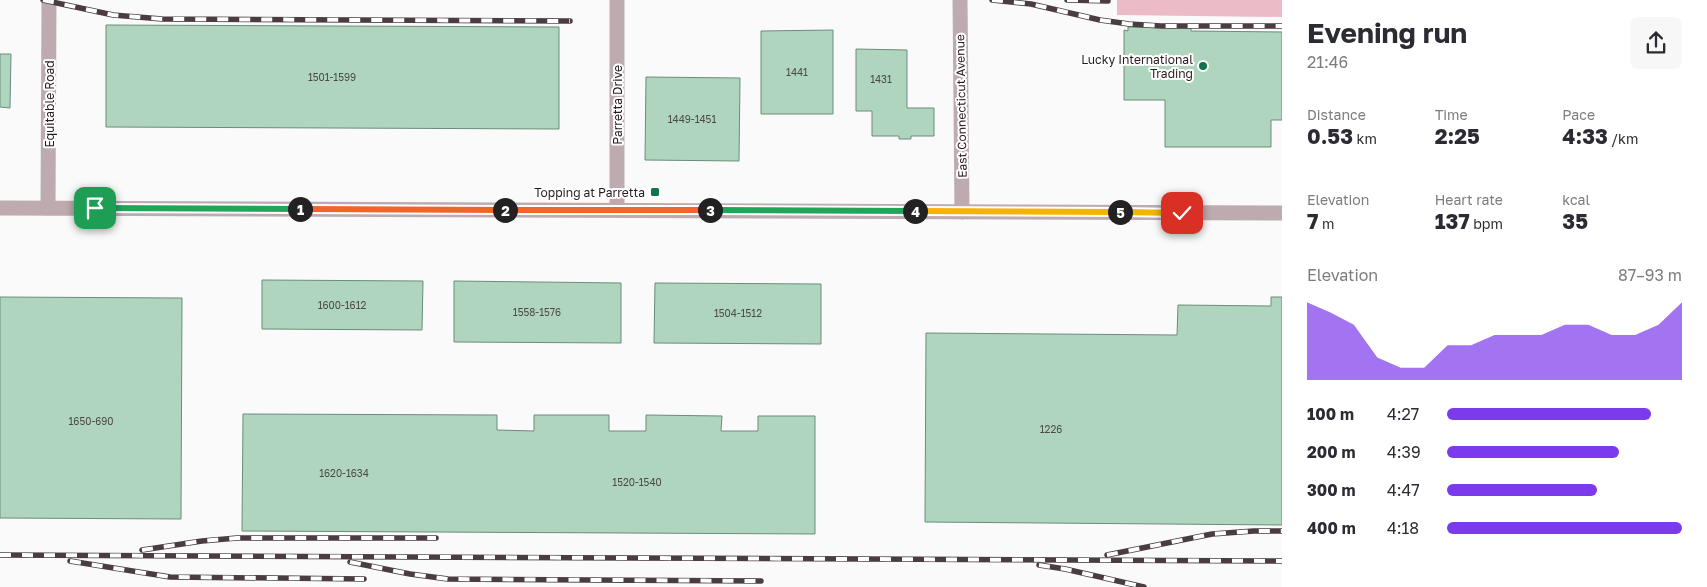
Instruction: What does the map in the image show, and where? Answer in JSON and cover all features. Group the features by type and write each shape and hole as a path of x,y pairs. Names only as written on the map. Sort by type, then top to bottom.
{"street":[{"name":"Equitable Road","path":"48,208 49,0"},
{"name":"Parretta Drive","path":"617,0 617,210"},
{"name":"East Connecticut Avenue","path":"960,0 962,212"},
{"path":"0,208 1282,213"}],"shaded area":[{"path":"1117,0 1282,0 1282,17 1117,15"}],"building":[{"path":"106,25 559,27 559,129 106,127"},
{"name":"Lucky International Trading","path":"1128,27 1191,28 1191,31 1282,32 1282,120 1271,120 1271,147 1165,147 1165,100 1124,100 1124,30 1128,31"},
{"path":"833,30 833,114 761,114 761,31"},
{"path":"856,49 907,50 907,108 934,108 934,136 911,136 911,139 899,139 899,136 872,136 872,111 856,111"},
{"path":"0,54 11,54 10,108 0,107"},
{"path":"646,77 740,78 739,161 645,160"},
{"path":"262,280 423,281 422,330 262,329"},
{"path":"454,281 621,283 621,343 454,342"},
{"path":"655,283 821,284 821,344 654,343"},
{"path":"0,297 182,298 181,519 0,518"},
{"path":"1271,297 1282,297 1282,525 925,522 926,333 1177,335 1178,305 1271,306"},
{"path":"243,414 497,415 497,430 534,431 534,415 609,415 609,431 646,431 646,415 722,416 721,431 758,431 758,416 815,416 815,534 242,531"}],"railway":[{"path":"43,0 113,15 162,19 570,21"},
{"path":"992,0 1031,4 1100,20 1129,24 1161,26 1282,26"},
{"path":"1067,0 1108,1"},
{"path":"1107,555 1212,534 1282,531"},
{"path":"142,550 237,538 436,538"},
{"path":"0,555 1282,561"},
{"path":"70,561 170,577 364,579"},
{"path":"350,562 410,574 448,579 761,581"},
{"path":"1039,565 1144,587"}],"place":[{"name":"Lucky International Trading","path":"1203,66"},
{"name":"Topping at Parretta","path":"655,192"}],"route":[{"path":"95,208 1182,213"}]}
